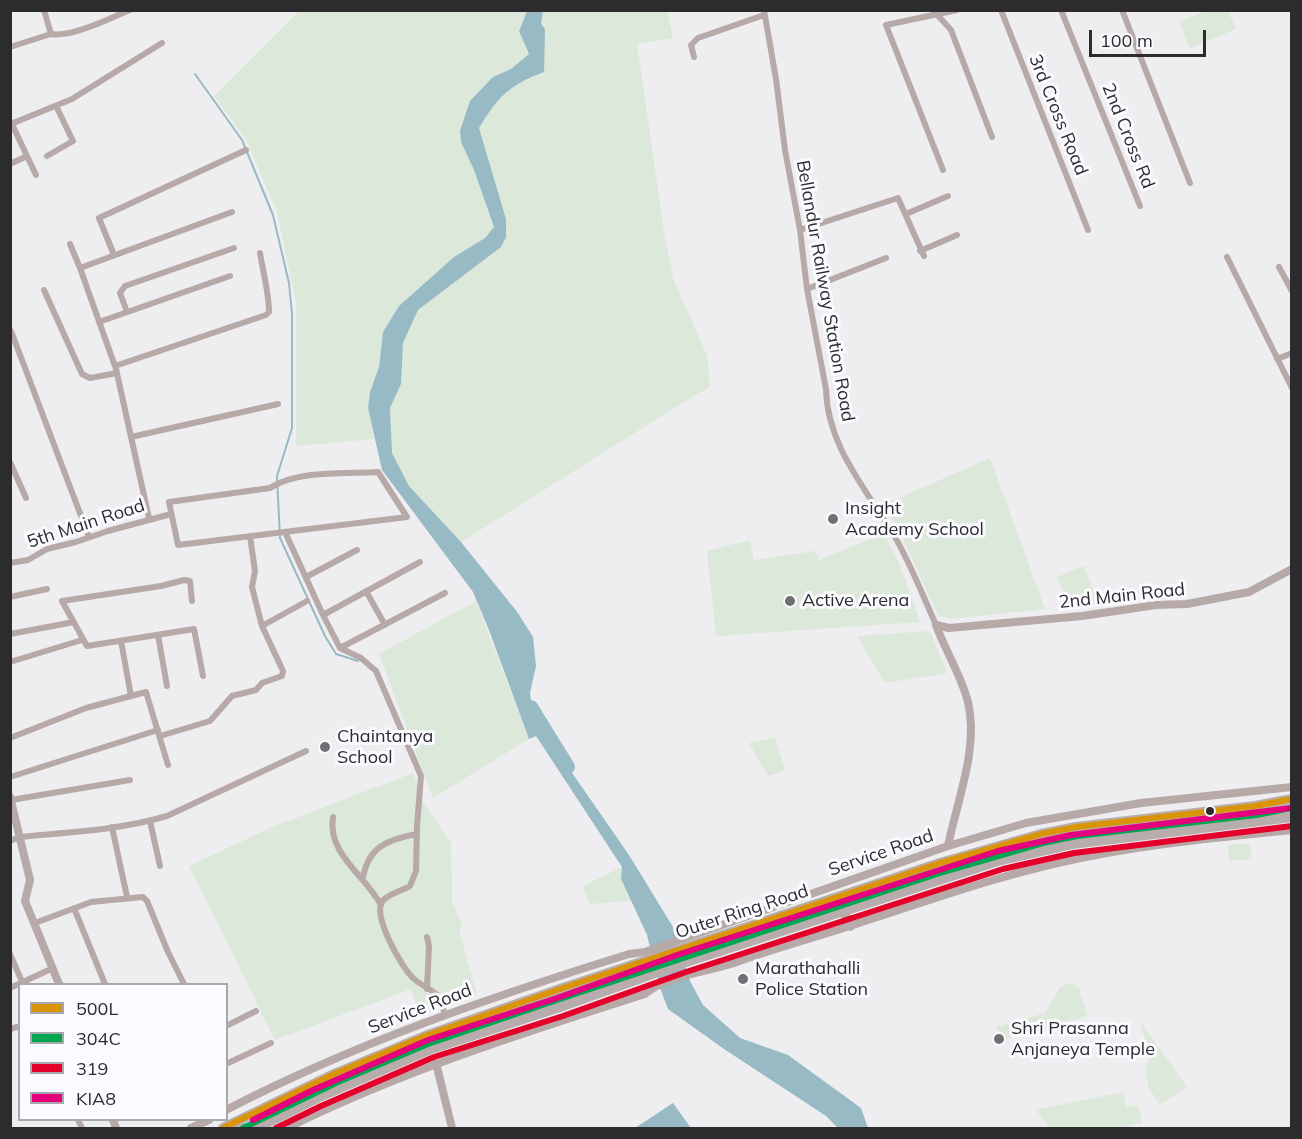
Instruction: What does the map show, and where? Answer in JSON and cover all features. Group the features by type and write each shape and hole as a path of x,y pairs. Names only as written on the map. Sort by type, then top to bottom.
{"highway":[{"name":"Outer Ring Road","path":"223,1128 362,1061 684,943 1041,834 1076,827 1255,806 1290,793"},
{"name":"Outer Ring Road","path":"257,1128 317,1098 418,1054 694,959 1001,860 1039,850 1093,841 1292,817"},
{"path":"844,910 850,926"}],"street":[{"path":"45,10 51,34"},
{"path":"10,47 51,34 72,32 130,10"},
{"path":"943,170 886,25 957,10"},
{"name":"3rd Cross Road","path":"1001,10 1088,230"},
{"name":"2nd Cross Rd","path":"1061,10 1140,206"},
{"path":"1122,10 1190,183"},
{"path":"694,57 691,45 698,38 764,13"},
{"name":"Bellandur Railway Station Road","path":"764,13 800,230 807,289 826,389 826,404 836,441 902,550 936,625"},
{"path":"935,13 951,30 992,137"},
{"path":"36,175 11,123 72,99 162,44"},
{"path":"47,156 73,141 56,106"},
{"path":"114,255 99,218 246,150"},
{"path":"10,164 27,156"},
{"path":"906,214 948,196"},
{"path":"800,230 898,198 922,253 957,235"},
{"path":"80,268 232,212"},
{"path":"70,244 116,370 149,518"},
{"path":"127,312 120,293 125,286 234,248"},
{"path":"44,290 82,374 90,378 269,312 269,300 264,284 260,253"},
{"path":"1227,257 1292,388"},
{"path":"807,289 886,258"},
{"path":"1279,267 1292,291"},
{"path":"99,321 230,276"},
{"path":"11,331 89,537"},
{"path":"1277,359 1292,353"},
{"path":"131,437 278,404"},
{"path":"11,464 27,498"},
{"path":"378,472 407,517 178,545 171,514 169,502 270,488 281,480 304,476 378,472"},
{"name":"5th Main Road","path":"10,563 28,560 48,549 149,518 171,514"},
{"path":"281,532 306,577 340,648 361,658 376,671 421,776 416,871 412,883 383,900 380,914 383,927 402,964 412,978 436,995 445,1015"},
{"path":"10,777 159,733 210,721 232,696 256,690 262,682 282,676 283,671 262,626 252,587 255,571 250,536"},
{"path":"306,577 357,550"},
{"path":"323,615 420,562"},
{"name":"2nd Main Road","path":"936,625 949,628 1082,616 1156,605 1188,604 1249,592 1292,569"},
{"path":"192,601 190,581 184,580 161,586 62,601 87,646 194,629 203,676"},
{"path":"10,597 47,589"},
{"path":"366,591 385,625"},
{"path":"340,648 445,593"},
{"path":"262,626 307,601"},
{"path":"10,634 74,622"},
{"path":"936,625 968,702 971,735 965,775 948,846"},
{"path":"158,635 167,686"},
{"path":"10,662 82,640"},
{"path":"121,641 131,696"},
{"path":"10,738 86,708 146,692 168,765"},
{"path":"10,841 20,837 112,827 167,816 306,751"},
{"path":"59,983 25,902 30,880 11,798 130,780"},
{"name":"Service Road","path":"684,943 698,932 948,846 1026,823 1140,802 1290,793"},
{"path":"333,817 336,844 343,858 363,878 381,905"},
{"path":"150,821 160,866"},
{"path":"112,827 127,897"},
{"path":"287,1128 344,1101 436,1063 645,994 652,988 699,972 712,970 988,881 1059,862 1151,846 1292,831"},
{"path":"363,878 365,864 388,841 417,834"},
{"path":"35,923 91,902 143,897 147,901 184,983"},
{"path":"74,908 105,983"},
{"path":"427,937 429,946 427,989"},
{"path":"10,954 22,983 53,968"},
{"name":"Service Road","path":"228,1109 322,1063 445,1015 629,954 646,956"},
{"path":"228,1025 256,1011"},
{"path":"228,1063 271,1043"},
{"path":"436,1063 452,1128"},
{"path":"191,1128 205,1121"}],"green space":[{"path":"543,10 667,11 673,38 637,44 665,238 674,281 707,355 710,387 461,542 409,486 392,453 390,408 401,384 403,343 418,310 501,247 506,219 479,128 505,93 544,72 541,24"},
{"path":"299,11 527,11 519,31 529,54 511,69 493,77 461,142 474,170 494,227 485,238 454,257 399,306 383,332 379,367 370,392 368,408 374,439 296,446 296,303 277,212 245,138 214,96"},
{"path":"1207,11 1228,11 1236,29 1190,48 1179,22"},
{"path":"990,458 1045,609 951,619 938,615 903,539 883,505"},
{"name":"Active Arena","path":"884,534 900,565 920,622 716,636 707,551 750,540 754,560 815,551 819,560"},
{"path":"1084,566 1099,604 1070,607 1057,577"},
{"path":"476,601 529,739 433,798 379,654"},
{"path":"930,631 947,673 885,683 857,636"},
{"path":"775,737 785,771 768,776 749,743"},
{"path":"413,773 424,803 451,843 452,900 462,925 459,930 477,995 420,1016 411,989 275,1040 189,866 272,827"},
{"path":"1250,843 1252,859 1229,861 1228,845"},
{"path":"622,867 621,879 631,901 589,904 583,886"},
{"path":"1071,983 1079,988 1087,1016 1005,1039 996,1027 1045,1013 1060,987"},
{"path":"1140,1021 1187,1087 1160,1105 1149,1088 1145,1069 1150,1058"},
{"path":"1123,1092 1126,1107 1138,1105 1142,1123 1130,1125 1127,1128 1050,1128 1036,1110"}],"water":[{"path":"527,11 543,11 541,24 545,29 544,72 522,82 506,93 492,108 479,128 506,219 506,237 501,247 418,310 403,343 401,384 390,408 392,453 409,486 461,542 518,613 533,637 536,666 530,693 532,708 550,741 629,855 673,927 690,981 703,1005 740,1038 788,1055 861,1108 868,1128 838,1128 826,1116 668,1009 660,988 647,935 621,879 622,867 536,736 529,739 473,592 382,470 368,408 370,392 379,367 383,332 399,306 454,257 485,238 494,227 474,170 461,142 460,131 470,101 493,77 511,69 529,54 519,31"},
{"path":"673,1103 691,1128 635,1128"}],"waterway":[{"path":"195,74 242,140 273,215 289,283 292,314 292,428 277,476 280,538 325,636 336,654 358,661"},
{"path":"531,707 568,767"}],"railway":[{"path":"236,1128 372,1061 1073,824 1292,804"}],"transit line":[{"name":"500L","path":"223,1128 334,1074 425,1036 940,863 1041,834 1076,827 1255,806 1292,799"},
{"name":"KIA8","path":"253,1120 313,1090 428,1040 557,998 680,954 998,851 1071,835 1291,808"},
{"name":"304C","path":"243,1128 338,1082 428,1044 943,872 1043,843 1077,836 1256,815 1292,808"},
{"name":"319","path":"276,1128 434,1057 1003,869 1074,853 1292,826"}],"place":[{"name":"Insight Academy School","path":"833,519"},
{"name":"Active Arena","path":"790,601"},
{"name":"Chaintanya School","path":"325,747"},
{"name":"Marathahalli Police Station","path":"743,979"},
{"name":"Shri Prasanna Anjaneya Temple","path":"999,1039"}]}
